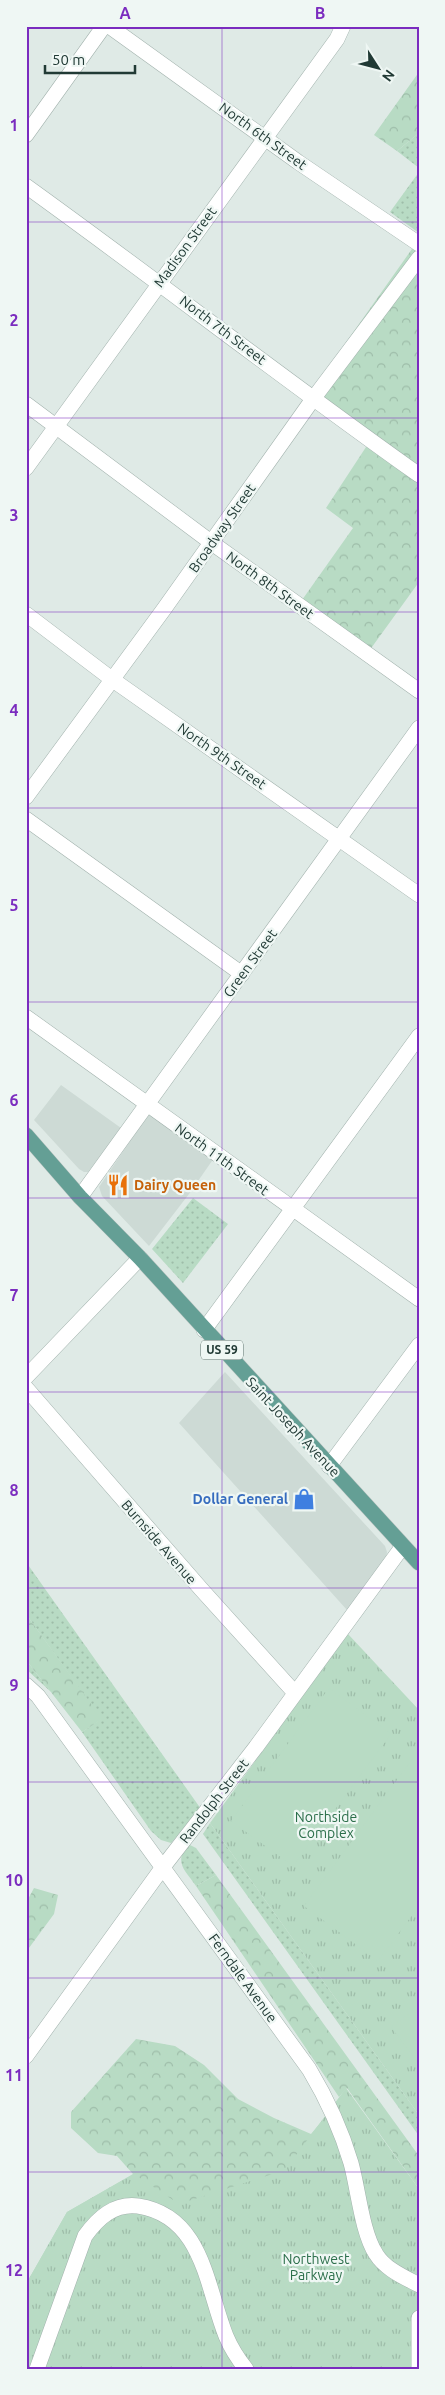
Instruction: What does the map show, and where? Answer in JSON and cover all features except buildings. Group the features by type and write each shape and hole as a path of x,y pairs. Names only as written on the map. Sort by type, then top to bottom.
{"main road":[{"name":"Saint Joseph Avenue","path":"26,1136 80,1197 140,1258 419,1563"}],"street":[{"path":"26,135 104,26"},
{"name":"North 6th Street","path":"109,26 265,138 419,244"},
{"name":"Madison Street","path":"26,468 337,39 343,26"},
{"name":"North 7th Street","path":"26,186 160,282 313,399 419,475"},
{"name":"Broadway Street","path":"26,797 212,543 313,399 419,258"},
{"name":"North 8th Street","path":"26,404 212,543 419,691"},
{"name":"North 9th Street","path":"26,614 113,680 419,895"},
{"name":"Green Street","path":"80,1197 419,728"},
{"path":"26,819 242,974"},
{"name":"North 11th Street","path":"26,1017 292,1210 419,1299"},
{"path":"204,1330 419,1036"},
{"path":"26,1377 140,1258"},
{"path":"329,1466 419,1345"},
{"name":"Burnside Avenue","path":"26,1388 201,1589 295,1693"},
{"name":"Randolph Street","path":"26,2056 163,1867 295,1693 403,1546"},
{"name":"Ferndale Avenue","path":"26,1685 38,1696 309,2069 328,2101 343,2138 376,2255 388,2268 419,2285"},
{"path":"37,2369 84,2236 94,2223 109,2211 129,2205 150,2208 171,2218 184,2231 197,2250 226,2337 246,2369"},
{"path":"418,2369 419,2318"}],"shaded area":[{"path":"61,1085 121,1128 88,1172 79,1169 34,1120"},
{"path":"152,1115 214,1158 149,1246 102,1196 99,1187 147,1116"},
{"path":"225,1372 385,1546 387,1552 386,1559 347,1610 179,1423"}],"green space":[{"path":"419,72 419,133 397,151 374,135"},
{"path":"419,133 419,168 397,151"},
{"path":"419,172 419,233 390,212"},
{"path":"419,239 419,582 364,658 302,600 353,528 326,508 368,444 306,399"},
{"path":"193,1198 228,1224 183,1283 152,1249"},
{"path":"26,1562 201,1809 171,1843 161,1840 151,1831 82,1732 101,1719 26,1614"},
{"path":"26,1614 102,1719 82,1732 26,1660"},
{"name":"Northside Complex","path":"348,1634 419,1710 419,2115 210,1823"},
{"path":"26,1660 51,1692 26,1669"},
{"path":"329,1688 391,1734 293,1866 231,1821"},
{"path":"419,1750 419,1906 378,1961 304,1906"},
{"path":"210,1823 419,2115 419,2136 203,1834"},
{"path":"188,1844 196,1848 216,1875 196,1886 182,1866 181,1861"},
{"path":"216,1875 419,2156 419,2189 347,2088 339,2097 196,1886"},
{"path":"34,1888 58,1895 54,1914 26,1952 26,1903"},
{"path":"414,2010 419,2017 419,2064 391,2027"},
{"path":"136,2039 175,2046 204,2065 238,2099 274,2118 311,2134 325,2117 339,2153 26,2369 26,2284 67,2212 133,2174 117,2156 98,2153 71,2128 71,2112"},
{"name":"Northwest Parkway","path":"346,2088 419,2189 419,2369 26,2369 26,2284 67,2212 134,2174 179,2204 285,2170"}],"place":[{"name":"Dairy Queen","path":"118,1185"},
{"name":"Dollar General","path":"304,1499"}]}
